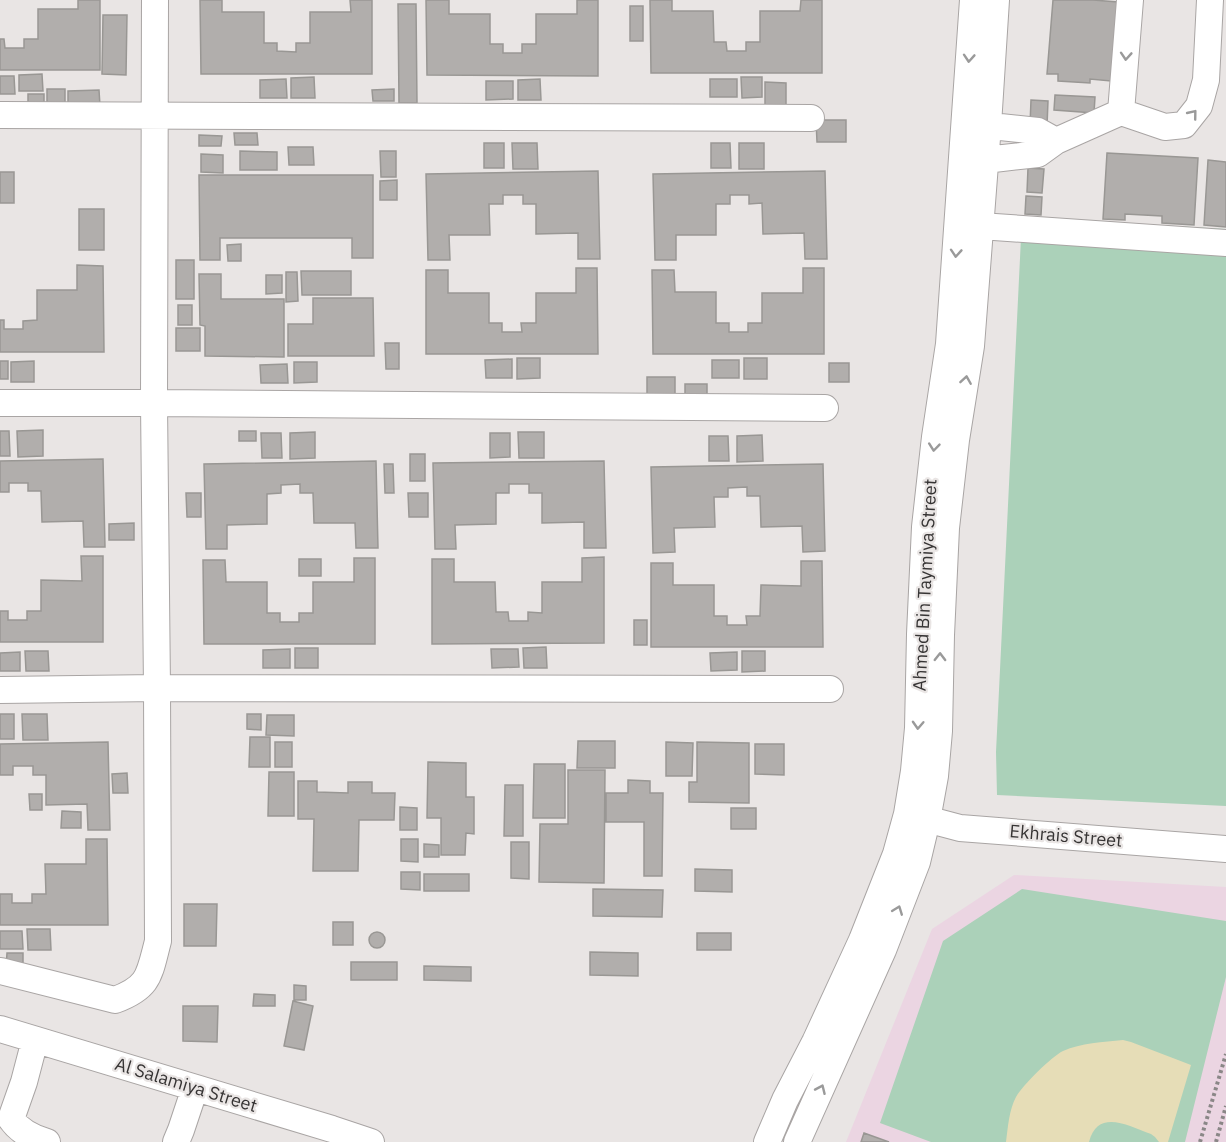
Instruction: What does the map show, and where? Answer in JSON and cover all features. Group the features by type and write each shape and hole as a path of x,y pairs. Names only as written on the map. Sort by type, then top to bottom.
{"street":[{"path":"1,971 115,1000 131,994 144,983 158,941 158,688 154,403 155,0"},
{"name":"Ahmed Bin Taymiya Street","path":"797,1142 883,950 917,862 915,771 926,527 935,437 974,159 976,124 973,0"},
{"name":"Ahmed Bin Taymiya Street","path":"976,124 996,0"},
{"path":"1121,112 1130,0"},
{"path":"974,159 1038,154 1056,141 1121,112 1165,127 1184,125 1199,106 1206,80 1210,0"},
{"path":"0,115 811,118"},
{"path":"976,124 1038,131 1056,141"},
{"name":"Ahmed Bin Taymiya Street","path":"767,1142 862,940 896,854 917,817 935,776 939,731 946,528 956,440 971,346 980,226 974,159"},
{"path":"980,226 1226,243"},
{"path":"0,403 825,408"},
{"path":"0,690 158,688 830,689"},
{"name":"Ekhrais Street","path":"917,817 960,828 1226,849"},
{"name":"Al Salamiya Street","path":"0,1029 195,1088 331,1136 371,1142"},
{"path":"35,1040 24,1082 7,1131 22,1132 47,1142"},
{"path":"176,1142 195,1088"}],"path":[{"path":"1200,1142 1226,1054"},
{"path":"1216,1142 1226,1106"}],"shaded area":[{"path":"1014,875 1226,887 1226,1142 846,1142 932,929"}],"green space":[{"path":"1022,217 1226,229 1226,806 997,795 996,752"},
{"path":"1022,889 1226,921 1226,977 1185,1142 931,1142 880,1123 943,941"}],"sand":[{"path":"1123,1040 1191,1065 1168,1142 1159,1142 1151,1134 1124,1124 1107,1122 1099,1125 1089,1142 1006,1142 1010,1113 1016,1097 1052,1059 1063,1051 1077,1046"}],"building":[{"path":"78,0 100,0 100,70 0,70 0,39 4,39 5,48 24,48 24,39 38,39 38,9 78,9"},
{"path":"200,0 222,0 222,12 264,12 264,43 277,43 277,51 296,52 296,43 310,43 310,12 351,12 350,0 372,0 372,74 201,74"},
{"path":"426,0 449,0 449,14 490,14 490,44 503,44 503,53 522,53 522,44 536,44 536,14 577,14 577,0 598,0 598,76 427,75"},
{"path":"650,0 672,0 672,11 713,11 714,42 726,42 727,51 746,51 746,42 760,42 760,11 800,11 801,0 822,0 822,73 651,73"},
{"path":"1053,0 1118,2 1111,81 1090,79 1090,83 1058,81 1058,74 1047,74"},
{"path":"398,4 416,4 417,103 399,103"},
{"path":"630,6 643,6 643,41 630,41"},
{"path":"103,15 127,15 126,75 102,74"},
{"path":"42,74 43,91 19,91 19,75"},
{"path":"0,76 14,76 15,94 0,94"},
{"path":"314,77 315,98 291,98 291,78"},
{"path":"741,77 762,77 762,97 742,98"},
{"path":"286,79 287,98 260,98 260,80"},
{"path":"540,79 541,100 518,100 518,80"},
{"path":"710,79 737,79 737,97 710,97"},
{"path":"486,81 513,81 513,99 486,100"},
{"path":"765,82 786,83 786,112 765,111"},
{"path":"47,89 65,89 65,105 47,105"},
{"path":"394,89 394,101 373,101 372,90"},
{"path":"99,90 100,106 68,107 68,91"},
{"path":"28,94 44,94 44,105 28,105"},
{"path":"1055,95 1095,97 1094,113 1054,110"},
{"path":"1031,100 1048,101 1047,126 1030,125"},
{"path":"816,120 846,120 846,142 817,142"},
{"path":"234,133 257,133 258,145 235,145"},
{"path":"199,135 222,136 221,146 199,146"},
{"path":"484,143 504,143 504,168 484,168"},
{"path":"512,143 537,143 538,169 513,169"},
{"path":"711,143 730,143 731,168 711,168"},
{"path":"739,143 764,143 764,169 739,169"},
{"path":"288,147 313,147 314,165 289,165"},
{"path":"240,151 277,152 277,170 240,170"},
{"path":"380,151 396,151 396,177 381,177"},
{"path":"1107,153 1198,158 1194,225 1162,223 1162,216 1125,214 1125,220 1103,219"},
{"path":"201,154 223,155 223,173 201,172"},
{"path":"1208,160 1226,162 1226,227 1204,225"},
{"path":"1028,168 1044,169 1042,193 1027,192"},
{"path":"598,171 600,259 578,259 578,233 536,234 536,204 523,204 523,195 503,195 503,204 489,204 490,235 449,235 450,260 428,260 426,174"},
{"path":"825,171 827,259 805,259 804,233 763,234 762,203 749,204 749,195 730,195 730,204 716,204 716,235 676,235 676,260 655,260 653,174"},
{"path":"0,172 14,172 14,203 0,203"},
{"path":"199,175 373,175 373,258 352,258 352,238 220,238 220,260 200,260"},
{"path":"397,180 397,200 380,200 380,181"},
{"path":"1026,196 1042,197 1041,215 1025,214"},
{"path":"79,209 104,209 104,250 79,250"},
{"path":"241,244 241,261 228,261 227,245"},
{"path":"176,260 194,260 194,299 176,299"},
{"path":"77,265 103,266 104,352 0,352 0,320 4,320 4,329 23,329 23,321 37,320 37,290 77,290"},
{"path":"576,268 597,268 598,354 426,354 426,270 448,270 448,293 489,293 489,323 502,323 502,332 522,332 521,323 536,323 536,293 576,293"},
{"path":"803,268 824,268 824,354 653,354 652,270 674,270 675,292 716,292 716,323 729,323 729,332 748,332 748,323 762,323 762,293 803,293"},
{"path":"301,271 351,271 351,295 302,295"},
{"path":"286,272 297,272 298,301 286,302"},
{"path":"199,274 221,274 221,299 284,299 284,357 205,356 205,326 200,325"},
{"path":"266,275 282,275 282,293 266,294"},
{"path":"313,298 373,298 374,356 288,356 288,324 313,324"},
{"path":"178,305 192,305 192,325 178,325"},
{"path":"176,328 200,328 200,351 176,351"},
{"path":"385,343 399,343 399,369 386,369"},
{"path":"517,358 540,358 540,378 517,379"},
{"path":"744,358 767,358 767,379 744,379"},
{"path":"512,359 512,378 486,378 485,360"},
{"path":"712,360 739,360 739,378 712,378"},
{"path":"0,361 8,361 8,379 0,379"},
{"path":"34,361 34,382 11,382 11,362"},
{"path":"294,362 317,362 317,382 294,383"},
{"path":"829,363 849,363 849,382 829,382"},
{"path":"287,364 288,383 261,383 260,365"},
{"path":"647,377 675,377 675,396 647,396"},
{"path":"685,384 707,384 707,397 685,397"},
{"path":"43,430 43,456 18,457 17,431"},
{"path":"0,431 9,431 10,456 0,456"},
{"path":"239,431 256,431 256,441 239,441"},
{"path":"315,432 315,458 290,459 290,433"},
{"path":"518,432 544,432 544,458 519,458"},
{"path":"261,433 281,433 282,458 262,458"},
{"path":"490,433 510,433 510,457 490,458"},
{"path":"762,435 763,461 737,462 737,436"},
{"path":"709,436 728,436 729,461 709,461"},
{"path":"410,454 425,454 425,481 410,481"},
{"path":"103,459 105,547 84,547 83,521 42,522 41,491 28,491 28,483 9,483 9,492 0,492 0,461"},
{"path":"376,461 378,548 356,548 355,523 314,523 313,493 300,493 300,484 281,485 281,493 267,494 267,524 227,525 227,549 206,549 204,464"},
{"path":"604,461 606,548 584,548 584,522 542,523 542,493 529,493 529,484 509,484 509,493 496,493 496,524 455,525 456,549 435,549 433,463"},
{"path":"384,464 393,464 394,493 385,493"},
{"path":"823,464 825,551 803,552 802,526 761,527 760,496 747,496 747,487 728,488 728,497 714,497 715,527 674,528 675,552 653,553 651,467"},
{"path":"186,493 201,493 201,517 187,517"},
{"path":"408,493 428,493 428,517 409,517"},
{"path":"134,523 134,540 109,540 109,524"},
{"path":"81,556 103,556 103,642 0,642 0,611 8,611 8,620 27,620 27,611 41,611 41,580 82,581"},
{"path":"604,557 604,643 432,644 432,559 454,559 454,582 495,582 496,612 508,612 509,621 528,621 528,612 542,613 542,582 582,582 582,558"},
{"path":"354,558 375,558 375,644 204,644 203,560 225,560 226,582 267,582 267,613 280,613 280,622 299,622 299,613 313,613 313,582 354,582"},
{"path":"299,559 321,559 321,576 299,576"},
{"path":"801,561 822,561 823,647 651,647 651,563 673,563 673,585 714,585 714,616 727,616 727,625 747,625 746,616 760,616 761,585 801,586"},
{"path":"634,620 647,620 647,645 634,645"},
{"path":"546,647 547,668 524,668 523,648"},
{"path":"295,648 318,648 318,668 295,668"},
{"path":"290,649 290,668 263,668 263,650"},
{"path":"491,649 518,649 519,667 492,668"},
{"path":"25,651 48,651 49,671 26,671"},
{"path":"742,651 765,651 765,671 742,672"},
{"path":"20,652 20,671 0,671 0,653"},
{"path":"737,652 737,670 711,671 710,653"},
{"path":"0,714 14,714 14,739 0,739"},
{"path":"22,714 47,714 48,740 23,740"},
{"path":"247,714 261,714 261,730 247,729"},
{"path":"267,715 294,715 294,736 266,735"},
{"path":"250,737 270,737 270,767 249,767"},
{"path":"578,741 615,741 615,768 577,768"},
{"path":"108,742 110,830 88,830 87,804 46,805 46,775 33,775 33,766 13,766 13,775 0,775 0,744"},
{"path":"275,742 292,742 292,767 275,767"},
{"path":"666,742 693,743 692,776 666,776"},
{"path":"697,742 749,743 749,803 689,802 689,782 697,782"},
{"path":"755,744 784,744 784,775 755,774"},
{"path":"428,762 466,763 466,797 474,797 474,834 466,833 465,855 441,855 441,818 427,818"},
{"path":"534,764 565,764 565,818 533,818"},
{"path":"568,770 605,770 604,883 539,882 540,824 568,824"},
{"path":"269,772 294,772 294,816 268,816"},
{"path":"127,773 128,793 113,793 112,774"},
{"path":"628,780 650,781 650,793 663,793 662,876 644,876 644,822 606,822 606,793 628,793"},
{"path":"298,781 317,781 317,792 348,793 348,782 372,782 372,793 395,793 394,820 359,820 358,871 313,871 314,819 298,819"},
{"path":"505,785 523,785 523,836 504,836"},
{"path":"29,794 42,794 42,810 30,810"},
{"path":"400,807 417,808 417,830 400,830"},
{"path":"731,808 756,808 756,829 731,829"},
{"path":"62,811 81,812 81,828 61,828"},
{"path":"86,839 107,839 108,925 0,925 0,894 12,894 12,903 32,903 32,894 46,894 45,864 86,864"},
{"path":"401,839 418,839 418,862 401,861"},
{"path":"511,842 529,842 529,879 511,878"},
{"path":"424,844 439,845 439,857 424,857"},
{"path":"695,869 732,870 732,892 695,891"},
{"path":"401,872 420,872 420,890 401,889"},
{"path":"424,874 469,874 469,891 424,891"},
{"path":"593,889 663,890 662,917 593,916"},
{"path":"184,904 217,904 216,946 184,946"},
{"path":"333,922 353,922 353,945 333,945"},
{"path":"27,929 50,929 51,950 28,950"},
{"path":"0,931 22,931 23,949 0,949"},
{"path":"377,932 383,934 385,940 383,946 377,948 371,946 369,940 371,934"},
{"path":"697,933 731,933 731,950 697,950"},
{"path":"590,952 638,953 638,976 590,975"},
{"path":"7,953 23,953 23,968 6,968"},
{"path":"351,962 397,962 397,980 351,980"},
{"path":"424,966 471,967 471,981 424,980"},
{"path":"294,985 306,986 306,1000 294,1000"},
{"path":"254,994 275,995 275,1006 253,1006"},
{"path":"293,1001 313,1006 304,1050 284,1046"},
{"path":"183,1006 218,1006 217,1042 183,1041"},
{"path":"864,1133 889,1142 861,1142"}]}
